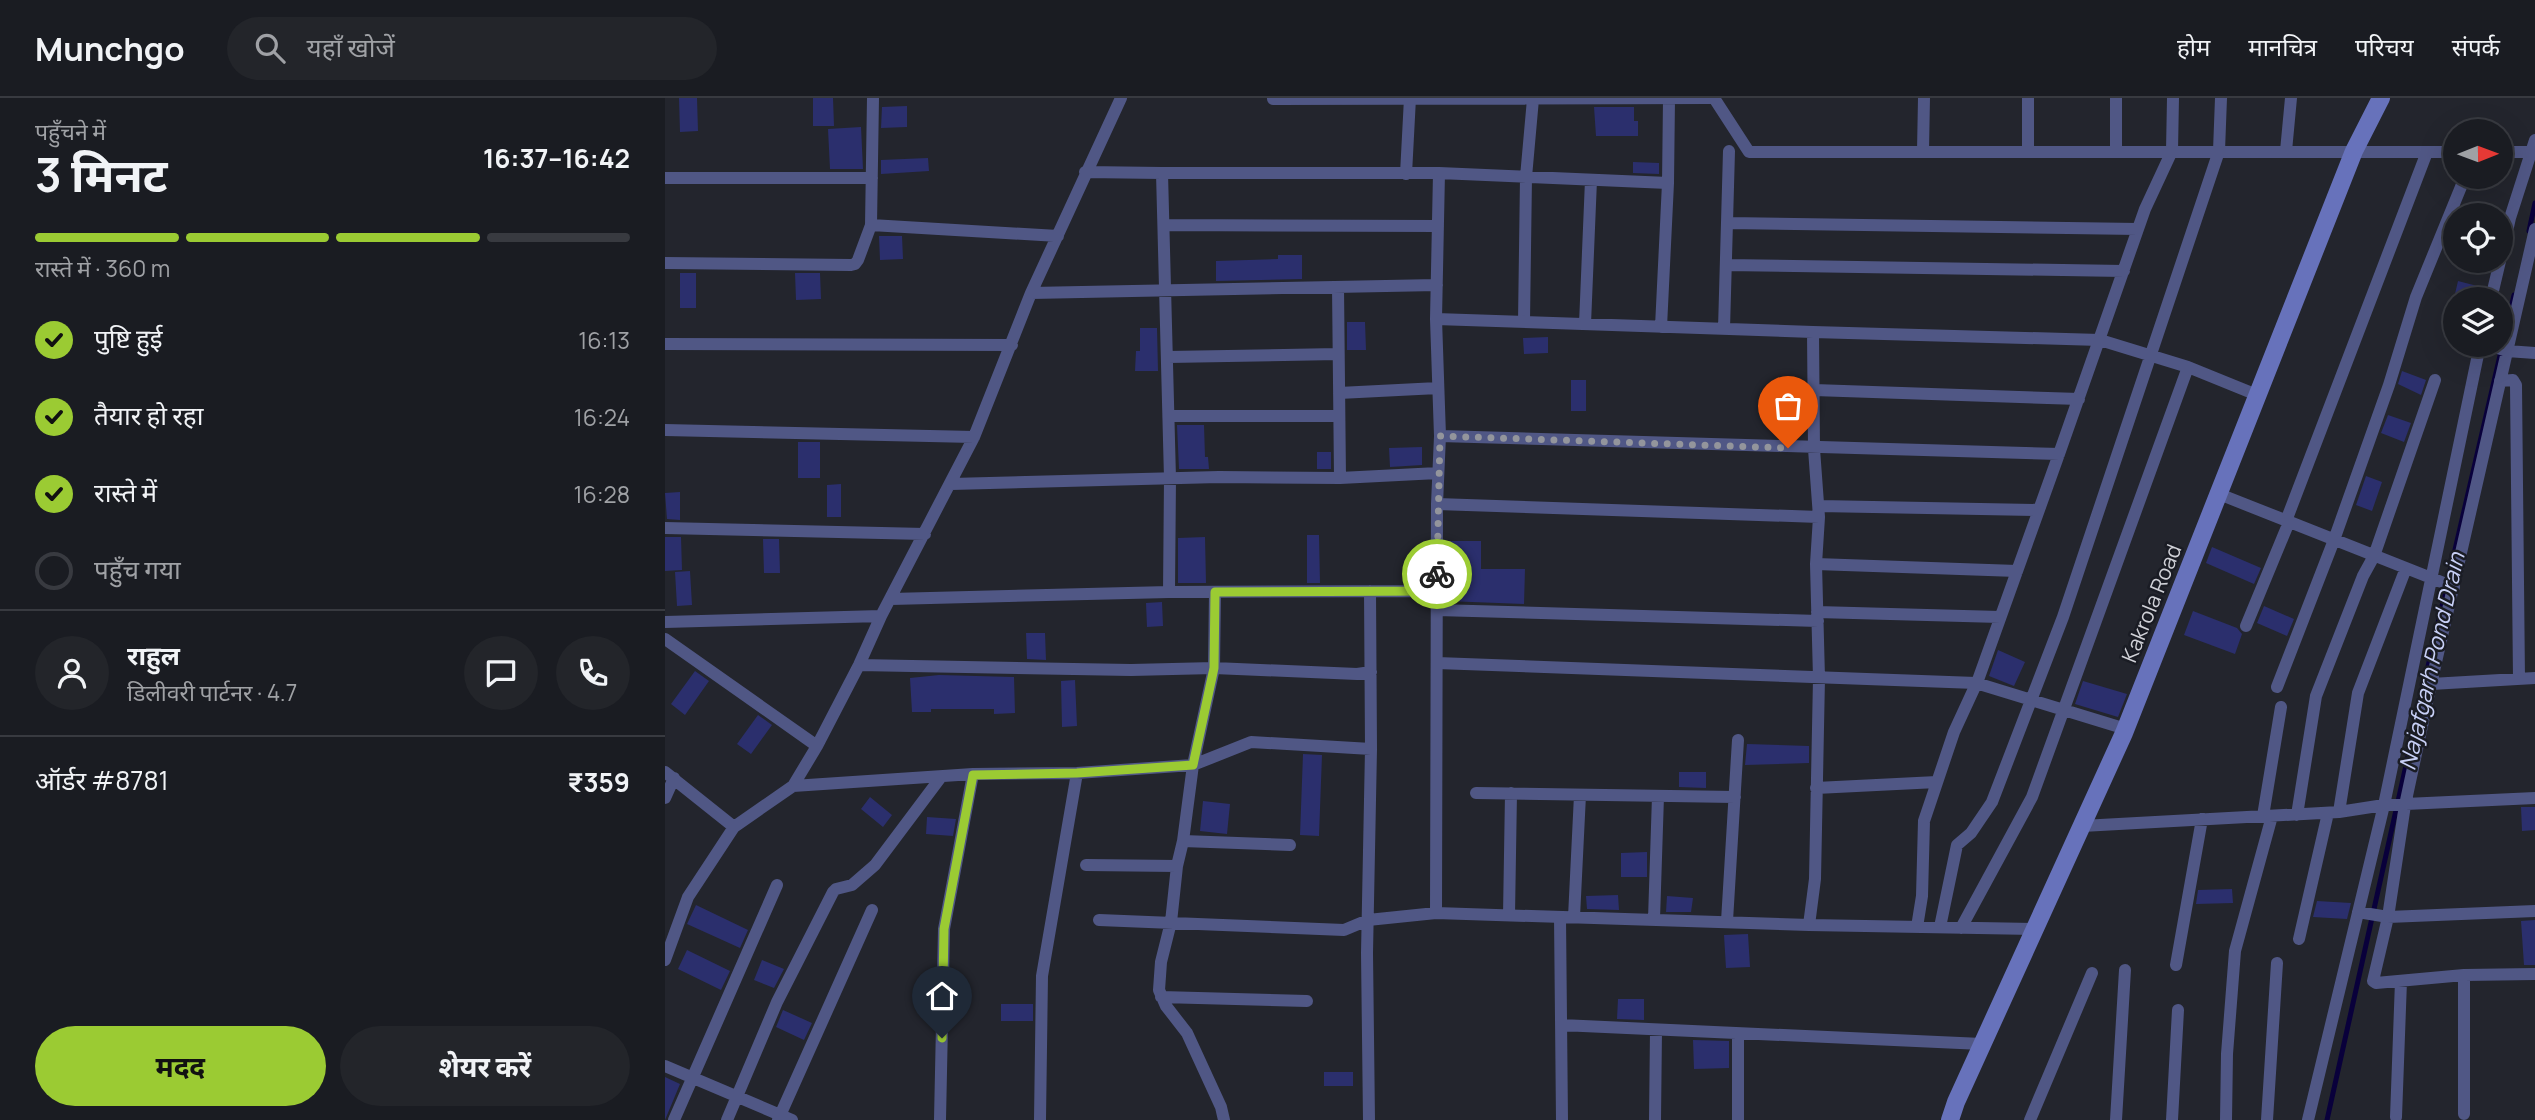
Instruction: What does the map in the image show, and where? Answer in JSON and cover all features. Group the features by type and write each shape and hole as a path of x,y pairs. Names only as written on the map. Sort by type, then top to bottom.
{"street":[{"path":"665,263 855,264 871,225 873,98"},
{"path":"665,960 669,934 688,897 734,827 793,786 817,746 974,436 1031,293 1121,98"},
{"path":"1406,174 1410,98"},
{"path":"1273,99 1711,98 1749,152 2443,152"},
{"path":"1923,151 1924,98"},
{"path":"2028,98 2028,151"},
{"path":"2116,98 2116,151"},
{"path":"1917,927 1922,896 1923,825 1954,732 1976,683 2017,571 2138,229 2172,151 2173,98"},
{"path":"1940,927 1957,845 1971,833 1992,802 2063,617 2219,151 2221,98"},
{"name":"Kakrola Road","path":"1950,1120 2126,729 2354,151 2381,98"},
{"path":"1524,322 1526,177 1533,99"},
{"path":"1661,327 1669,99"},
{"path":"2286,151 2290,99"},
{"path":"2513,151 2534,148 2513,209"},
{"path":"1724,329 1729,151"},
{"path":"2246,626 2427,152"},
{"path":"1085,172 1439,173 1668,183"},
{"path":"1162,173 1168,357 1170,592"},
{"path":"1436,914 1437,504 1440,436 1436,318 1439,173"},
{"path":"665,178 872,178"},
{"path":"1585,324 1591,180"},
{"path":"2277,687 2334,540 2389,385 2416,297 2460,189"},
{"path":"1727,223 2138,229"},
{"path":"871,225 1058,236"},
{"path":"1165,225 1438,226"},
{"path":"2513,318 2535,229"},
{"path":"1726,265 2124,271"},
{"path":"1031,293 1437,285"},
{"path":"1338,287 1340,478"},
{"path":"1436,318 2100,340 2188,367 2257,395"},
{"path":"1809,925 1815,878 1819,678 1816,564 1819,511 1814,449 1812,332"},
{"path":"665,344 1012,345"},
{"path":"2513,351 2535,354"},
{"path":"1168,357 1338,354"},
{"path":"2308,1120 2373,914 2478,357"},
{"path":"2504,357 2431,684 2395,805 2373,914 2372,980 2376,983 2464,975 2535,974"},
{"path":"1961,928 2032,797 2188,367"},
{"path":"2297,815 2316,696 2363,576 2374,556 2435,380"},
{"path":"2500,381 2513,380 2516,385 2519,679"},
{"path":"1339,393 1438,388"},
{"path":"1814,390 2079,399"},
{"path":"1169,416 1339,416"},
{"path":"665,430 974,436"},
{"path":"1440,436 1814,449 2059,454"},
{"path":"951,484 1170,478 1340,478 1438,473"},
{"path":"2218,494 2452,586"},
{"path":"1437,504 1819,511 2039,510"},
{"path":"665,528 925,534"},
{"path":"1816,564 2017,571"},
{"path":"2299,939 2333,813 2358,693 2406,568"},
{"path":"1369,1120 1370,591"},
{"path":"891,598 1170,592 1437,591"},
{"path":"1215,592 1214,668 1193,765 1171,922 1161,962 1161,998 1187,1033 1221,1107 1224,1120"},
{"path":"1437,610 1817,617 2000,617"},
{"path":"665,622 881,616"},
{"path":"665,639 817,746"},
{"path":"1437,663 1976,683 2126,729"},
{"path":"859,665 1131,670 1214,668 1357,674 1371,672"},
{"path":"2431,684 2535,678"},
{"path":"2226,1120 2227,1041 2235,951 2268,816 2281,707"},
{"path":"1727,921 1738,740"},
{"path":"793,786 1193,765 1251,742 1371,749"},
{"path":"1040,1120 1042,976 1077,773"},
{"path":"665,798 670,775 734,827"},
{"path":"940,1120 944,929 973,775"},
{"path":"727,1120 777,1002 833,892 852,885 876,865 941,777"},
{"path":"1816,788 1937,782"},
{"path":"1476,793 1735,797"},
{"path":"1509,915 1511,793"},
{"path":"1574,917 1580,795"},
{"path":"1654,919 1658,796"},
{"path":"2082,826 2333,813 2395,805 2535,798"},
{"path":"2175,965 2202,820"},
{"path":"1183,841 1290,845"},
{"path":"1086,865 1177,866"},
{"path":"674,1120 777,885"},
{"path":"665,1066 783,1118 872,910"},
{"path":"2373,914 2535,911"},
{"path":"1099,920 1344,930 1368,920 1436,914 2035,929"},
{"path":"1560,917 1562,1120"},
{"path":"2267,1120 2277,963"},
{"path":"2116,1120 2125,970"},
{"path":"2030,1120 2092,973"},
{"path":"2464,975 2464,1114"},
{"path":"2396,1117 2401,981"},
{"path":"1161,998 1307,1001"},
{"path":"2172,1120 2178,1010"},
{"path":"1561,1025 1982,1044"},
{"path":"1655,1030 1655,1120"},
{"path":"1738,1034 1738,1120"}],"building":[{"path":"679,98 697,98 698,131 680,132"},
{"path":"813,98 833,98 834,126 813,126"},
{"path":"907,106 907,127 881,128 882,107"},
{"path":"1594,107 1634,107 1638,136 1596,136"},
{"path":"861,127 863,169 830,169 828,129"},
{"path":"928,158 929,171 881,174 881,160"},
{"path":"1633,162 1659,163 1659,174 1633,173"},
{"path":"879,236 902,236 903,259 880,260"},
{"path":"1278,255 1302,255 1302,279 1216,281 1216,261 1278,259"},
{"path":"680,273 696,273 696,308 680,308"},
{"path":"795,273 820,273 821,299 796,300"},
{"path":"2458,281 2481,287 2457,287"},
{"path":"1347,322 1365,322 1366,350 1347,350"},
{"path":"1140,328 1157,328 1158,371 1135,371 1136,351 1140,351"},
{"path":"1548,337 1548,353 1524,354 1523,338"},
{"path":"2402,371 2426,380 2421,395 2398,384"},
{"path":"1571,380 1586,380 1586,411 1571,411"},
{"path":"2388,415 2411,423 2404,442 2381,433"},
{"path":"1177,425 1204,425 1205,457 1208,457 1209,469 1179,469"},
{"path":"798,442 820,442 820,478 798,478"},
{"path":"1422,447 1422,465 1390,467 1389,448"},
{"path":"1317,452 1331,452 1331,469 1317,469"},
{"path":"2366,476 2382,482 2372,511 2356,505"},
{"path":"841,484 841,517 827,517 827,485"},
{"path":"680,492 680,520 667,519 665,493"},
{"path":"1307,535 1319,535 1320,583 1307,583"},
{"path":"665,537 681,537 682,570 665,571"},
{"path":"1205,537 1206,583 1178,583 1178,538"},
{"path":"763,539 779,539 780,573 764,573"},
{"path":"1446,541 1481,541 1481,569 1525,569 1524,604 1446,601"},
{"path":"2212,547 2261,568 2254,584 2206,563"},
{"path":"690,571 692,605 677,606 675,572"},
{"path":"1162,602 1163,626 1147,627 1146,603"},
{"path":"2264,606 2294,619 2287,636 2257,623"},
{"path":"2193,611 2237,628 2242,634 2235,654 2184,635"},
{"path":"1026,633 1045,633 1046,660 1027,659"},
{"path":"1998,650 2025,662 2014,686 1989,676"},
{"path":"695,671 709,681 685,715 671,704"},
{"path":"939,675 1014,677 1015,713 994,714 994,709 931,709 931,712 912,712 910,678"},
{"path":"1075,680 1077,726 1062,727 1061,681"},
{"path":"2083,681 2127,694 2118,717 2075,704"},
{"path":"758,715 772,725 751,754 737,744"},
{"path":"1747,744 1809,746 1809,763 1745,765"},
{"path":"1303,754 1322,755 1319,836 1300,835"},
{"path":"1679,772 1706,772 1706,788 1679,787"},
{"path":"870,797 892,815 883,827 861,809"},
{"path":"1203,801 1230,804 1227,834 1200,831"},
{"path":"2521,807 2535,807 2535,830 2522,831"},
{"path":"927,817 956,819 953,836 926,834"},
{"path":"1647,852 1647,877 1621,877 1621,853"},
{"path":"2232,889 2233,903 2196,904 2198,890"},
{"path":"1618,895 1619,910 1587,909 1586,896"},
{"path":"1667,896 1693,898 1691,912 1666,912"},
{"path":"2317,901 2351,903 2347,919 2313,917"},
{"path":"696,905 748,930 740,948 687,924"},
{"path":"2535,920 2535,965 2524,965 2521,921"},
{"path":"1748,934 1750,967 1726,968 1724,935"},
{"path":"687,950 730,971 721,990 678,969"},
{"path":"762,960 784,969 774,988 754,980"},
{"path":"1618,999 1644,999 1644,1020 1617,1019"},
{"path":"1001,1004 1033,1004 1033,1021 1001,1021"},
{"path":"783,1010 812,1023 804,1040 776,1027"},
{"path":"1693,1040 1729,1041 1729,1068 1694,1069"},
{"path":"1324,1072 1353,1072 1353,1086 1324,1086"},
{"path":"665,1077 680,1084 665,1120"}],"waterway":[{"name":"Najafgarh Pond Drain","path":"2529,231 2535,203"},
{"name":"Najafgarh Pond Drain","path":"2327,1120 2514,295"}],"way so far":[{"path":"1437,574 1440,436 1788,448"}],"route":[{"path":"942,1038 944,929 973,775 1077,773 1193,765 1214,668 1215,592 1437,591 1437,574"}]}
